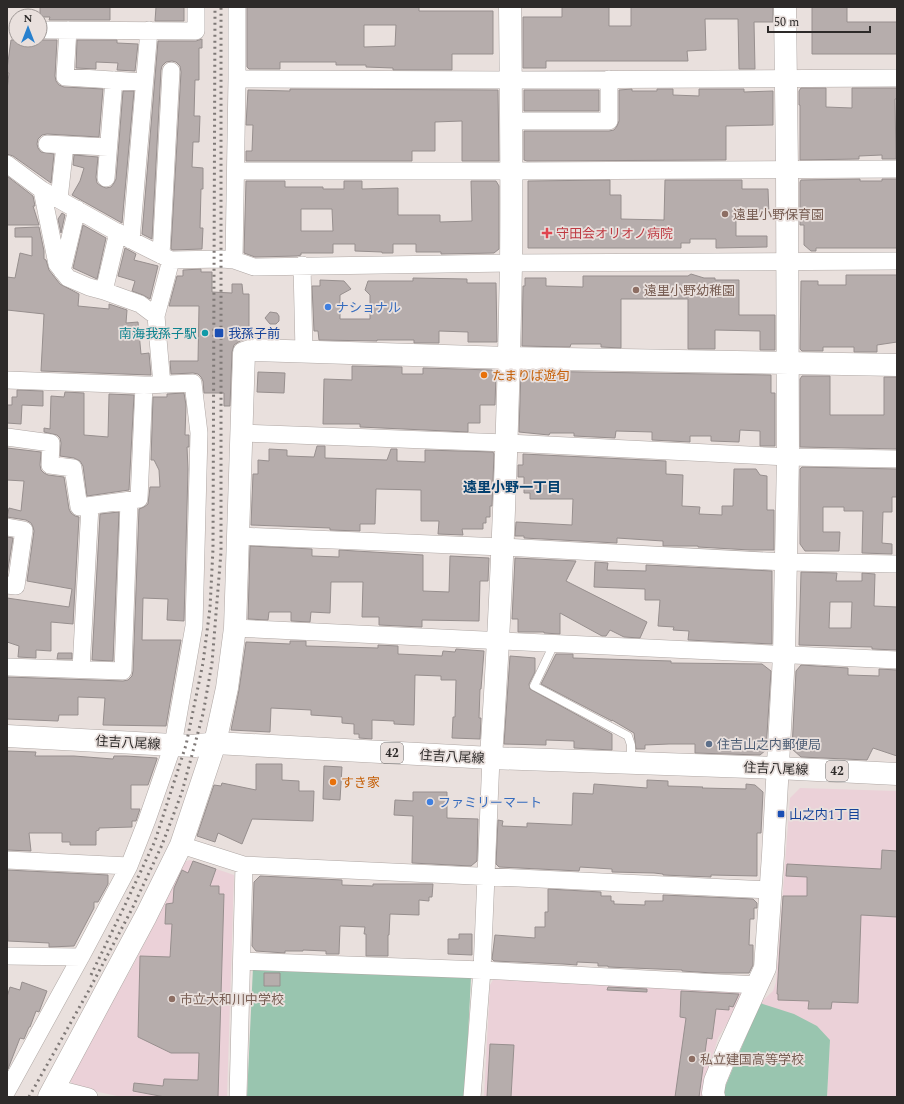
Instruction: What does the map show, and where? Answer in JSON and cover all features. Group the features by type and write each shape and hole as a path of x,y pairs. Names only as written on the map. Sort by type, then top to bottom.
{"street":[{"path":"48,30 196,31 196,7"},
{"path":"234,260 237,7"},
{"path":"472,1097 482,970 506,443 511,263 510,7"},
{"path":"714,1097 713,1094 716,1080 729,1047 765,968 784,655 788,457 788,261 785,7"},
{"path":"68,30 65,77 144,82"},
{"path":"104,291 125,236 149,30"},
{"path":"162,384 156,316 166,258 171,71"},
{"path":"237,79 609,80 897,78"},
{"path":"106,178 114,80"},
{"path":"511,121 609,121 609,80"},
{"path":"47,144 108,147"},
{"path":"59,199 65,145"},
{"path":"7,164 42,190 166,258 234,260 254,267 302,265 511,263 897,261"},
{"path":"236,171 897,169"},
{"path":"42,190 57,264 68,278 89,287 140,304 156,316"},
{"path":"62,271 77,209"},
{"path":"302,265 304,352"},
{"path":"89,1097 51,1092 146,916 181,845 216,743 227,688 235,628 244,353 253,350 508,358 897,365"},
{"path":"7,380 144,385 193,383 199,433 194,626 173,745 148,820 128,866 81,957 9,1083"},
{"path":"7,437 51,443 50,465 73,468 79,507 139,500 144,385"},
{"path":"242,433 506,443 788,457 897,459"},
{"path":"7,667 123,671 129,501"},
{"path":"81,669 90,506"},
{"path":"7,527 24,530 16,586 7,584"},
{"path":"239,536 502,547 785,562 897,564"},
{"path":"235,628 897,660"},
{"name":"住吉八尾線","path":"7,736 195,746 216,743 491,758 777,768 897,774"},
{"path":"181,845 244,865 770,890"},
{"path":"7,860 128,866"},
{"path":"238,1097 244,865"},
{"path":"7,956 81,957"},
{"path":"242,961 482,970 757,985"}],"lane":[{"path":"554,644 534,686 628,736 631,745 631,763"}],"shaded area":[{"path":"800,788 897,791 897,1097 827,1097 830,1040 760,1003 773,991 776,982 790,798"},
{"name":"市立大和川中学校","path":"190,860 234,875 227,1097 122,1097 75,1087 67,1077 130,971 155,923 179,863"},
{"path":"494,978 740,990 745,995 718,1038 707,1075 707,1097 484,1097 490,985"}],"green space":[{"path":"253,967 471,977 465,1097 247,1097"},
{"path":"760,1003 794,1014 817,1026 830,1040 827,1097 725,1097 723,1092"}],"building":[{"path":"110,7 110,20 49,20 50,17 48,17 48,8 40,8"},
{"path":"156,7 184,7 184,21 155,21"},
{"path":"247,7 419,7 419,11 493,11 493,54 452,54 452,70 393,70 393,68 366,67 366,65 336,65 336,62 280,62 280,69 249,69 247,67","holes":["364,25 396,25 395,46 364,47"]},
{"path":"562,7 609,7 609,26 631,26 631,7 773,7 773,22 754,22 755,69 739,69 738,19 705,19 706,50 687,51 688,61 546,61 546,68 523,68 523,17 562,17"},
{"path":"812,7 847,7 847,22 897,22 897,54 812,54"},
{"path":"202,39 202,48 199,48 199,80 195,80 194,116 200,116 199,142 193,142 192,167 203,168 200,228 203,228 202,249 173,250 171,249 181,72 180,66 176,62 172,61 166,62 162,66 161,70 152,239 142,234 158,41 196,41"},
{"path":"48,40 57,40 55,76 59,85 64,87 103,89 99,137 47,134 42,135 38,139 37,144 41,152 54,154 51,183 13,156 7,154 7,90 9,73 7,73 10,48 48,48"},
{"path":"77,40 117,40 117,43 138,44 135,71 117,70 118,63 96,62 96,69 76,68"},
{"path":"801,88 826,88 826,107 852,108 852,88 897,88 897,99 895,99 896,159 882,159 882,155 859,156 859,159 800,160 799,91"},
{"path":"290,89 498,90 499,161 462,161 462,121 435,122 435,151 412,151 412,161 246,161 246,151 252,151 253,125 246,125 248,90 290,91"},
{"path":"632,89 632,91 657,91 657,89 673,89 673,95 699,96 699,89 744,89 744,92 773,91 773,125 726,126 726,160 524,160 524,131 614,130 619,121 619,90"},
{"path":"524,90 599,90 599,111 524,111"},
{"path":"123,91 134,91 122,223 72,195 80,181 84,168 73,165 74,155 98,157 96,177 97,183 101,186 106,188 111,187 116,179"},
{"path":"7,176 33,196 35,206 33,206 39,225 7,225"},
{"path":"860,179 860,181 882,181 882,179 897,179 897,248 816,248 816,251 811,251 804,245 804,225 800,225 801,180"},
{"path":"610,180 610,195 621,195 621,219 664,220 665,180 742,180 742,189 768,189 769,215 736,215 736,236 767,236 767,247 716,248 716,239 690,239 690,243 681,243 681,248 528,248 528,181"},
{"path":"246,181 285,181 285,187 323,187 323,189 344,189 344,181 362,181 362,189 398,188 398,215 440,215 440,222 472,221 471,181 496,181 499,186 499,249 494,253 441,254 441,252 416,252 416,244 393,244 393,253 382,253 355,251 355,244 333,244 333,253 301,253 301,255 297,256 255,257 244,253","holes":["301,209 332,209 333,231 301,231"]},
{"path":"62,213 65,215 61,233 58,219"},
{"path":"83,225 106,238 97,279 73,268"},
{"path":"39,227 44,251 44,259 46,260 49,270 60,284 79,294 78,306 109,309 109,304 127,310 126,323 138,322 141,354 149,353 151,375 41,371 44,314 7,310 7,277 15,278 20,253 32,256 32,237 15,237 15,228"},
{"path":"125,248 136,254 134,260 158,266 150,299 132,291 135,281 118,276"},
{"path":"201,269 201,272 212,272 212,292 232,293 232,284 242,284 243,294 249,294 249,338 234,345 232,352 230,406 224,406 224,393 204,393 203,381 198,374 171,374 170,361 198,361 199,306 169,306 177,276 183,276 183,270"},
{"path":"691,274 704,278 715,278 715,280 739,280 739,315 775,315 775,350 760,350 760,331 715,330 715,349 688,349 688,299 621,299 621,348 601,347 601,344 571,344 570,347 522,346 523,286 525,286 525,278 546,278 546,286 583,287 583,276 688,276"},
{"path":"846,275 897,275 897,342 877,345 877,352 854,352 854,347 823,347 823,351 802,351 800,349 801,281 818,281 818,285 846,285"},
{"path":"413,278 467,279 467,283 496,283 497,342 468,342 468,332 439,331 439,343 414,343 414,340 319,340 318,331 314,331 312,286 320,286 320,280 344,281 351,289 340,295 340,319 370,319 370,295 365,290 368,281 413,281"},
{"path":"270,312 277,313 279,316 279,321 276,324 270,324 265,318"},
{"path":"352,366 402,367 402,374 423,374 423,368 492,370 496,373 495,405 480,405 480,423 468,423 468,432 360,427 360,424 323,424 324,379 352,380"},
{"path":"521,371 771,375 771,393 775,393 775,446 760,446 760,431 740,430 739,442 711,441 711,436 690,436 690,442 652,440 652,432 616,431 615,438 574,436 574,433 550,433 549,435 519,432"},
{"path":"258,372 285,373 284,393 257,392"},
{"path":"802,376 830,376 830,415 884,415 884,377 897,377 897,449 800,447 800,379"},
{"path":"17,390 43,391 43,406 22,405 21,424 7,423 7,405 12,405 12,397 17,397"},
{"path":"65,392 84,393 84,435 108,437 109,394 134,395 129,490 87,496 83,466 80,461 74,458 60,456 60,438 57,435 44,432 44,428 50,429 51,396 64,397"},
{"path":"184,393 186,405 185,435 189,435 189,447 187,447 188,469 184,621 167,620 168,599 143,598 142,640 181,640 166,726 103,725 105,698 78,697 78,715 59,715 58,721 7,719 7,677 123,681 128,680 132,676 139,509 148,504 150,487 160,487 159,470 154,460 151,460 153,397 167,397 167,394"},
{"path":"317,446 325,446 325,458 387,460 391,449 397,449 397,461 425,462 425,450 493,452 492,506 490,506 490,517 486,517 486,523 483,523 483,529 462,529 463,535 438,534 439,521 421,521 421,490 376,489 375,524 360,524 360,531 330,530 330,528 251,525 253,474 258,474 258,460 269,461 269,449 287,450 287,456 314,457"},
{"path":"7,448 41,452 41,470 48,475 64,477 69,509 71,513 79,517 73,624 51,622 51,651 36,650 36,658 18,657 19,646 7,642 7,598 69,607 72,589 27,581 34,531 31,523 26,520 7,517 9,508 21,511 24,481 7,480"},
{"path":"523,454 666,461 666,474 683,475 682,506 700,507 699,514 722,515 722,506 733,506 734,469 756,469 760,475 767,476 767,510 774,510 774,550 750,550 698,546 663,546 663,541 617,538 617,543 524,538 524,536 515,536 516,522 572,525 573,499 530,499 530,493 524,493 524,477 518,477 518,465 523,465"},
{"path":"802,467 897,469 897,497 892,497 892,512 883,512 882,543 892,544 892,554 862,553 863,511 844,511 844,507 823,507 823,532 840,532 839,551 805,551 800,544 800,469"},
{"path":"119,512 113,661 92,660 100,514"},
{"path":"7,537 13,538 7,575"},
{"path":"250,546 312,549 312,556 339,557 339,550 423,555 423,591 449,592 450,556 489,558 488,581 480,581 479,621 422,620 422,627 379,625 379,617 362,617 363,582 331,582 330,613 311,612 310,622 291,621 291,612 269,612 268,620 248,619"},
{"path":"515,558 576,561 566,581 647,622 640,638 624,637 610,630 606,636 602,636 560,613 560,634 544,632 518,632 518,619 512,619"},
{"path":"595,562 608,563 607,570 646,571 646,565 772,571 772,644 688,640 689,631 673,630 674,627 658,626 660,600 645,600 645,589 594,587"},
{"path":"801,572 837,573 836,581 862,581 862,573 875,574 874,606 897,607 897,650 872,649 872,647 799,645","holes":["830,602 852,602 851,628 829,628"]},
{"path":"290,641 306,641 306,646 378,648 378,645 398,646 398,654 442,656 443,651 455,652 456,649 484,651 480,689 480,739 452,738 453,717 455,717 456,680 441,680 441,676 415,675 414,725 394,724 394,721 372,720 372,739 359,738 359,734 354,734 354,724 342,723 342,717 311,715 311,710 271,708 270,732 231,730 246,642 290,644"},
{"path":"58,653 72,653 72,659 57,659"},
{"path":"556,654 573,654 573,658 671,661 671,663 762,664 771,671 766,750 760,755 695,753 695,744 645,745 645,749 636,749 634,733 612,720 541,684"},
{"path":"510,656 535,658 535,672 529,684 530,689 612,734 612,750 574,748 574,741 546,740 546,745 504,744"},
{"path":"801,665 848,668 848,675 879,676 879,669 897,670 897,756 873,748 867,760 801,757 792,749 796,671"},
{"path":"7,751 36,752 35,756 74,756 113,759 114,756 126,756 157,759 148,785 131,785 131,809 140,809 136,821 132,821 132,827 99,828 99,830 96,831 96,845 70,845 70,842 62,842 62,833 29,833 31,851 7,850"},
{"path":"256,764 282,764 282,780 299,781 299,791 314,791 313,821 252,819 242,844 218,833 215,842 197,836 214,785 221,786 222,783 256,790"},
{"path":"324,766 342,767 340,800 323,799"},
{"path":"647,780 668,781 668,786 703,787 702,788 746,789 746,784 755,785 763,792 761,833 757,833 757,876 711,875 711,877 663,875 654,873 612,872 612,869 580,867 579,871 499,867 496,864 498,820 503,821 502,826 527,827 527,823 572,825 573,793 593,794 594,784 647,788"},
{"path":"413,792 447,792 447,818 478,819 477,861 471,866 412,863 413,816 394,815 395,800 413,801"},
{"path":"882,850 897,851 897,917 861,915 858,1003 832,1002 831,1009 808,1009 809,1001 778,1000 777,994 783,896 807,896 807,877 786,876 787,864 881,869"},
{"path":"193,861 216,869 210,886 219,886 219,894 224,894 218,1097 165,1097 133,1091 134,1083 163,1086 164,1079 198,1080 199,1053 171,1053 138,1037 140,956 170,957 172,924 165,924 166,904 173,903 174,888 182,870 188,873"},
{"path":"7,870 108,875 108,884 98,902 94,902 94,908 74,946 49,947 49,943 8,941"},
{"path":"260,876 342,880 342,885 373,886 373,884 433,884 432,897 429,897 429,901 419,900 419,915 390,914 388,956 366,956 366,934 364,934 365,927 340,926 339,954 326,954 326,951 303,950 285,951 285,953 256,951 252,946 254,882"},
{"path":"548,889 601,892 601,896 611,896 611,901 614,901 614,904 645,905 645,901 663,901 663,895 753,899 757,903 757,908 754,908 754,919 750,919 749,945 753,945 753,965 749,973 713,973 682,970 608,967 598,966 598,963 577,962 577,965 494,961 492,959 495,935 535,938 535,927 545,927 545,912 548,912"},
{"path":"459,934 472,934 472,955 448,954 448,939 459,939"},
{"path":"264,973 280,973 280,986 264,986"},
{"path":"22,982 47,991 39,1012 36,1011 24,1039 20,1038 8,1069 7,997 10,987 20,990"},
{"path":"608,987 647,989 647,992 607,990"},
{"path":"681,991 739,994 733,1007 729,1006 729,1010 716,1009 712,1039 707,1038 699,1097 675,1097 686,1018 680,1017"},
{"path":"490,1044 514,1045 511,1097 487,1097"}],"railway":[{"path":"91,975 155,841 186,745 203,663 210,608 213,549 215,7"},
{"path":"29,1097 88,992 132,909 162,845 182,792 203,714 212,663 221,552 221,7"}],"place":[{"name":"遠里小野保育園","path":"725,214"},
{"name":"守田会オリオノ病院","path":"547,233"},
{"name":"遠里小野幼稚園","path":"636,290"},
{"name":"ナショナル","path":"328,307"},
{"name":"南海我孫子駅","path":"205,333"},
{"name":"我孫子前","path":"219,333"},
{"name":"たまりば遊旬","path":"484,375"},
{"name":"住吉山之内郵便局","path":"709,744"},
{"name":"すき家","path":"333,782"},
{"name":"ファミリーマート","path":"430,802"},
{"name":"山之内1丁目","path":"781,814"},
{"name":"市立大和川中学校","path":"172,999"},
{"name":"私立建国高等学校","path":"692,1059"}],"district":[{"name":"遠里小野一丁目","path":"512,487"}]}
